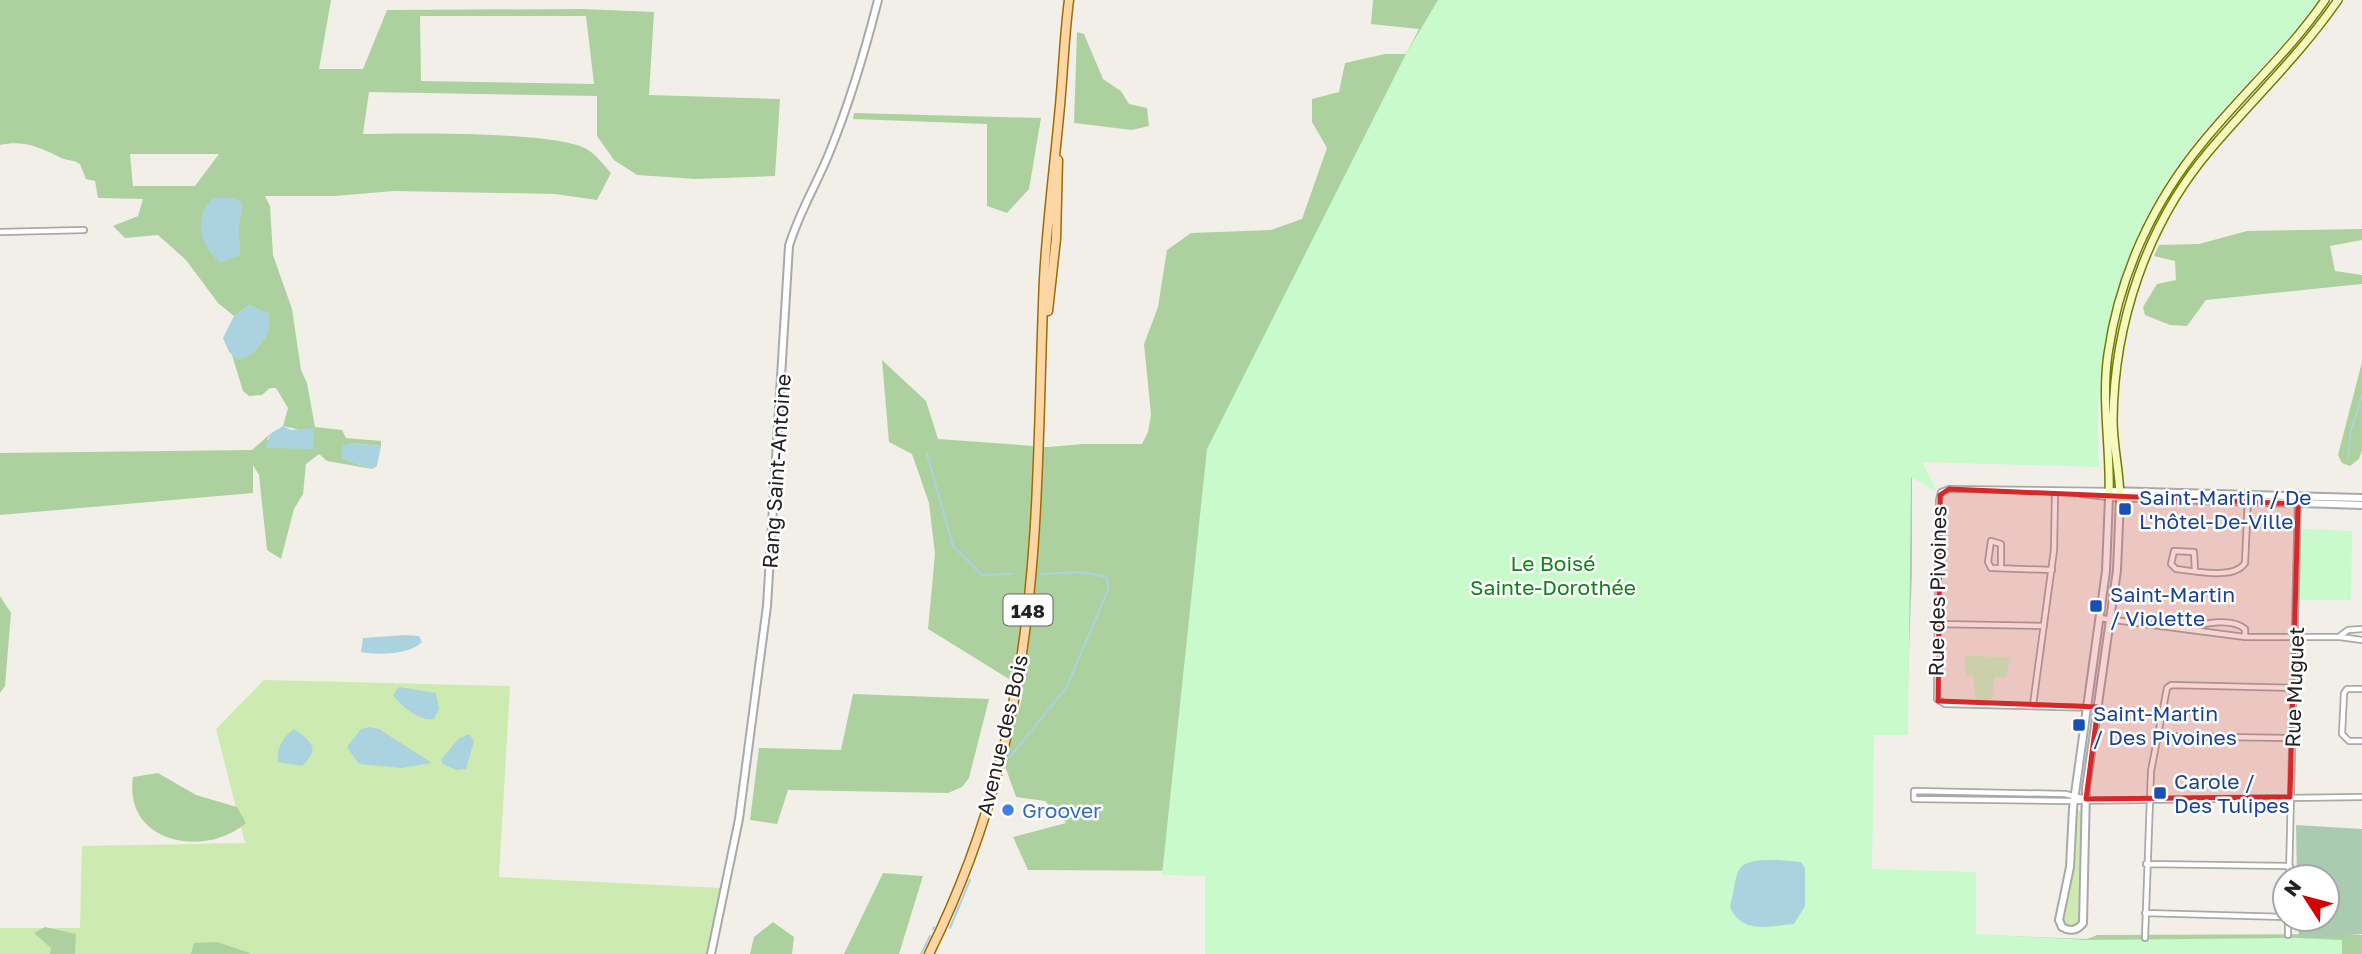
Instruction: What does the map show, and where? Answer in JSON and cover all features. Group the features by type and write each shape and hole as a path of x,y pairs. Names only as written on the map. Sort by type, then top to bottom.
{"main road":[{"name":"Avenue des Bois","path":"929,954 956,894 982,825 1016,690 1029,596 1044,338 1055,258 1059,118 1068,0"},
{"path":"2109,494 2104,411 2107,360 2121,295 2140,243 2158,206 2188,161 2279,60 2325,0"},
{"path":"2120,496 2113,419 2118,360 2132,297 2151,244 2198,165 2296,57 2338,0"}],"street":[{"name":"Rang Saint-Antoine","path":"711,954 739,819 767,606 789,246 798,218 831,150 865,50 878,0"},
{"path":"0,232 83,230"},
{"name":"Rue des Pivoines","path":"2098,708 1945,704 1938,701 1935,693 1939,500 1941,492 1949,489 2109,494"},
{"path":"2033,705 2052,570 2055,492"},
{"path":"2120,496 2119,554 2086,799 2083,923 2071,930 2064,929 2059,920 2071,861 2074,798 2108,548 2109,494 2298,500 2362,498"},
{"path":"2195,571 2194,552 2174,551 2173,567 2195,571 2233,572 2242,569 2245,564 2248,499"},
{"path":"2298,500 2362,505"},
{"name":"Rue Muguet","path":"2290,863 2298,500"},
{"path":"2001,568 2001,544 1992,541 1988,546 1988,564 1991,568 2052,570"},
{"path":"2099,618 2245,637 2340,637 2362,640"},
{"path":"2188,629 2208,622 2241,625 2245,629 2245,637"},
{"path":"1936,624 2044,626"},
{"path":"2340,637 2348,630 2362,629"},
{"path":"2145,938 2150,799 2166,688 2171,685 2295,688"},
{"path":"2362,689 2347,689 2344,693 2342,733 2349,741 2362,741"},
{"path":"2157,736 2293,738"},
{"path":"2074,798 2065,794 1914,791 1914,799 2362,797"},
{"path":"2146,864 2271,866"},
{"path":"2145,913 2271,917"}],"highlighted area":[{"path":"1949,489 2298,504 2290,797 2086,799 2098,707 1938,701 1940,495"}],"green space":[{"path":"0,0 331,0 319,69 363,69 387,10 582,9 654,12 649,95 780,99 775,176 696,179 637,175 614,160 597,136 597,96 369,92 363,134 480,134 547,139 588,150 611,173 597,200 555,194 394,191 335,196 265,196 270,206 273,255 292,309 301,370 307,383 315,427 342,430 346,438 381,441 381,446 351,443 341,458 372,469 327,461 319,454 306,464 303,494 294,509 281,559 267,550 259,475 253,465 253,493 0,515 0,453 252,450 270,434 267,440 300,430 283,426 288,408 276,388 270,388 262,395 249,396 243,391 232,355 242,359 250,305 234,316 218,303 186,260 158,235 125,238 113,226 138,216 143,199 98,198 95,181 86,179 77,162 31,145 0,145","holes":["420,16 586,16 594,84 421,81","130,154 219,154 195,186 133,186"]},
{"name":"Le Boisé Sainte-Dorothée","path":"1373,0 1722,0 1912,459 1912,572 1906,732 1702,725 1826,929 2087,939 2097,935 2341,934 2362,935 2362,954 1588,954 1210,871 1028,870 1013,837 1066,823 1045,801 1016,797 1004,763 1022,698 1009,679 928,629 935,554 929,503 912,454 889,442 882,360 926,401 938,439 1048,447 1142,444 1148,432 1151,415 1144,344 1158,307 1167,250 1191,233 1271,230 1302,219 1327,148 1312,122 1312,99 1339,92 1345,63 1385,54 1406,54 1419,29 1371,24"},
{"name":"Le Boisé Sainte-Dorothée","path":"1438,0 2318,0 2290,36 2200,136 2173,172 2131,250 2117,291 2107,334 2098,422 2099,467 1922,462 1937,492 1911,477 1908,735 1874,735 1872,869 1976,872 1976,934 2087,940 2342,940 2342,954 1205,954 1205,876 1162,875 1207,449 1406,54"},
{"path":"1077,32 1084,34 1103,79 1121,91 1129,104 1147,108 1149,126 1132,130 1074,123"},
{"path":"854,113 1041,118 1029,189 1007,213 987,206 987,124 853,119"},
{"path":"2362,229 2362,240 2330,246 2335,271 2362,275 2362,284 2206,300 2187,326 2170,325 2145,315 2143,307 2157,284 2176,280 2175,261 2154,256 2159,245 2199,244 2247,231"},
{"path":"2362,362 2362,450 2359,459 2350,466 2342,463 2338,455"},
{"path":"2303,529 2352,531 2351,600 2297,600 2299,540"},
{"path":"0,596 11,613 5,686 0,693"},
{"path":"1964,656 2011,657 2006,677 1995,677 1991,701 1976,701 1973,676 1966,675"},
{"path":"264,680 510,686 499,877 721,888 706,954 0,954 0,928 80,928 82,846 245,843 216,729"},
{"path":"853,694 989,699 969,778 962,787 948,793 788,790 777,824 750,820 759,748 841,750"},
{"path":"158,773 196,795 237,807 246,823 229,834 189,842 170,838 153,830 141,817 133,799 133,777"},
{"path":"2075,811 2082,811 2080,921 2069,927 2062,919 2073,865"},
{"path":"2296,825 2362,829 2362,934 2299,938 2299,933 2341,933 2341,863 2297,863"},
{"path":"883,873 923,876 899,954 844,954"},
{"path":"773,922 794,937 792,954 750,954 754,937"},
{"path":"45,927 76,934 75,954 50,954 51,948 34,933"},
{"path":"217,942 251,954 191,954 194,943"}],"water":[{"path":"213,198 233,198 242,202 239,256 220,263 203,239 201,231 202,215"},
{"path":"250,305 269,313 269,328 257,349 238,360 229,352 223,338 234,316"},
{"path":"283,426 291,430 314,428 313,449 266,448 270,434"},
{"path":"351,443 381,446 377,466 372,469 341,458 343,445"},
{"path":"419,636 422,642 402,652 361,652 363,638"},
{"path":"399,687 436,693 439,709 434,719 417,716 401,704 393,695"},
{"path":"294,729 312,746 311,755 302,766 278,762 281,743"},
{"path":"361,729 379,729 432,763 402,768 359,764 347,747"},
{"path":"469,734 474,741 466,769 457,770 443,764 441,760 458,739"},
{"path":"1751,862 1801,862 1805,868 1805,906 1794,924 1757,927 1742,922 1730,907 1739,870"}],"waterway":[{"path":"2348,457 2351,430 2362,396"},
{"path":"927,454 953,546 982,575 1013,574"},
{"path":"1010,757 1066,688 1108,590 1107,577 1081,572 1041,574"},
{"path":"950,928 970,880"},
{"path":"921,954 930,936"}],"place":[{"name":"Saint-Martin / De L'hôtel-De-Ville","path":"2125,509"},
{"name":"Saint-Martin / Violette","path":"2096,606"},
{"name":"Saint-Martin / Des Pivoines","path":"2079,725"},
{"name":"Carole / Des Tulipes","path":"2160,793"},
{"name":"Groover","path":"1008,810"}]}
